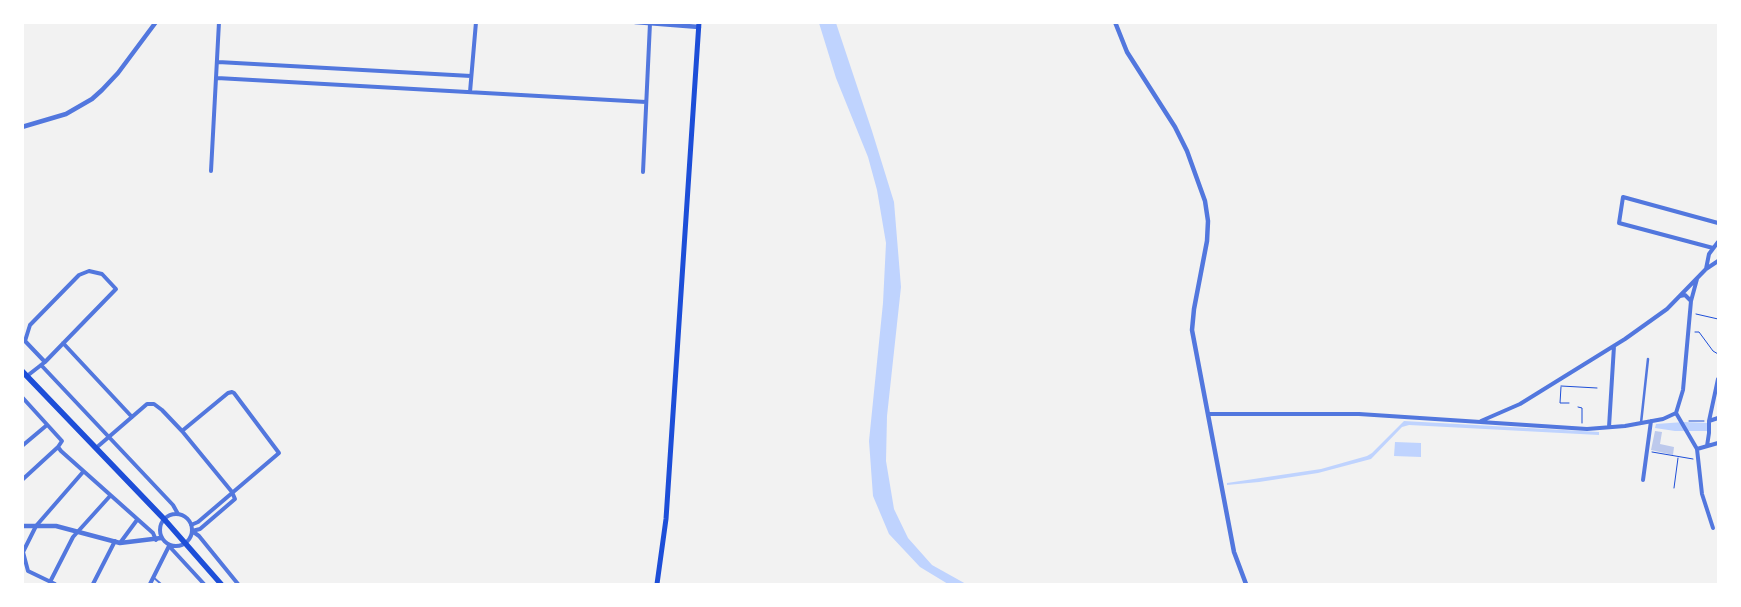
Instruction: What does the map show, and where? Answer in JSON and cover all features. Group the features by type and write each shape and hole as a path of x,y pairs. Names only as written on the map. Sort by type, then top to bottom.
{"main road":[{"path":"658,584 667,500 699,25"},
{"path":"22,371 164,519 221,584"}],"street":[{"path":"22,127 66,114 92,99 118,73 156,22"},
{"path":"211,171 219,22"},
{"path":"470,92 476,22"},
{"path":"636,22 699,25"},
{"path":"1114,22 1128,52 1175,127 1187,151 1204,201 1208,221 1207,241 1194,309 1192,330 1234,552 1246,584"},
{"path":"643,172 650,23"},
{"path":"218,62 471,76"},
{"path":"217,78 646,102"},
{"path":"1713,248 1619,223 1623,197 1718,222"},
{"path":"1706,269 1709,254 1718,242"},
{"path":"1478,422 1520,404 1614,346 1667,309 1706,269 1718,261"},
{"path":"27,376 43,363 116,290 102,274 88,272 79,275 30,325 25,340 43,363 109,437 173,505 178,514 186,518 191,525 192,532 185,544 175,547 169,546"},
{"path":"1698,277 1691,301 1683,390 1676,413 1697,449 1702,494 1713,528"},
{"path":"1680,296 1685,295 1691,301"},
{"path":"63,343 132,417"},
{"path":"1609,427 1614,346"},
{"path":"1641,423 1648,359"},
{"path":"1707,446 1710,433 1709,420 1718,378"},
{"path":"182,431 228,393 234,393 278,453 198,522 191,525"},
{"path":"22,397 62,441 58,447 22,480"},
{"path":"96,448 147,404 154,404 182,431 232,492 235,499 200,529 192,532"},
{"path":"1208,414 1359,414 1581,429 1641,423 1664,419 1676,413"},
{"path":"1709,420 1718,418"},
{"path":"1643,480 1651,421"},
{"path":"22,446 47,425"},
{"path":"1697,449 1718,443"},
{"path":"58,447 158,539 169,546 204,584"},
{"path":"83,472 36,526 23,552 28,571 52,583 73,537 110,496"},
{"path":"158,539 159,528 164,519 178,514"},
{"path":"93,584 117,542 137,520"},
{"path":"22,526 56,526 117,542 158,539"},
{"path":"192,532 199,536 238,584"},
{"path":"150,584 169,546"}],"lane":[{"path":"154,577 161,584"}],"path":[{"path":"1690,313 1718,319"},
{"path":"1689,331 1699,332 1713,351 1718,354"},
{"path":"1558,381 1562,386 1560,402 1569,403"},
{"path":"1562,386 1597,388"},
{"path":"1578,407 1582,408 1581,429"},
{"path":"1681,422 1709,420"},
{"path":"1647,451 1698,460"},
{"path":"1674,488 1678,457"}],"water":[{"path":"819,23 836,23 894,202 901,287 887,416 886,461 894,509 908,538 932,565 966,584 948,584 920,567 889,534 873,496 869,441 883,303 886,243 877,190 868,157 836,78"},
{"path":"1404,421 1599,432 1599,435 1409,425 1402,427 1371,459 1318,473 1227,485 1227,483 1321,469 1367,456"},
{"path":"1708,423 1707,431 1675,431 1655,428 1656,424"},
{"path":"1395,442 1421,443 1421,457 1394,456"}],"building":[{"path":"1655,431 1662,432 1660,444 1674,447 1673,455 1651,450"}]}
